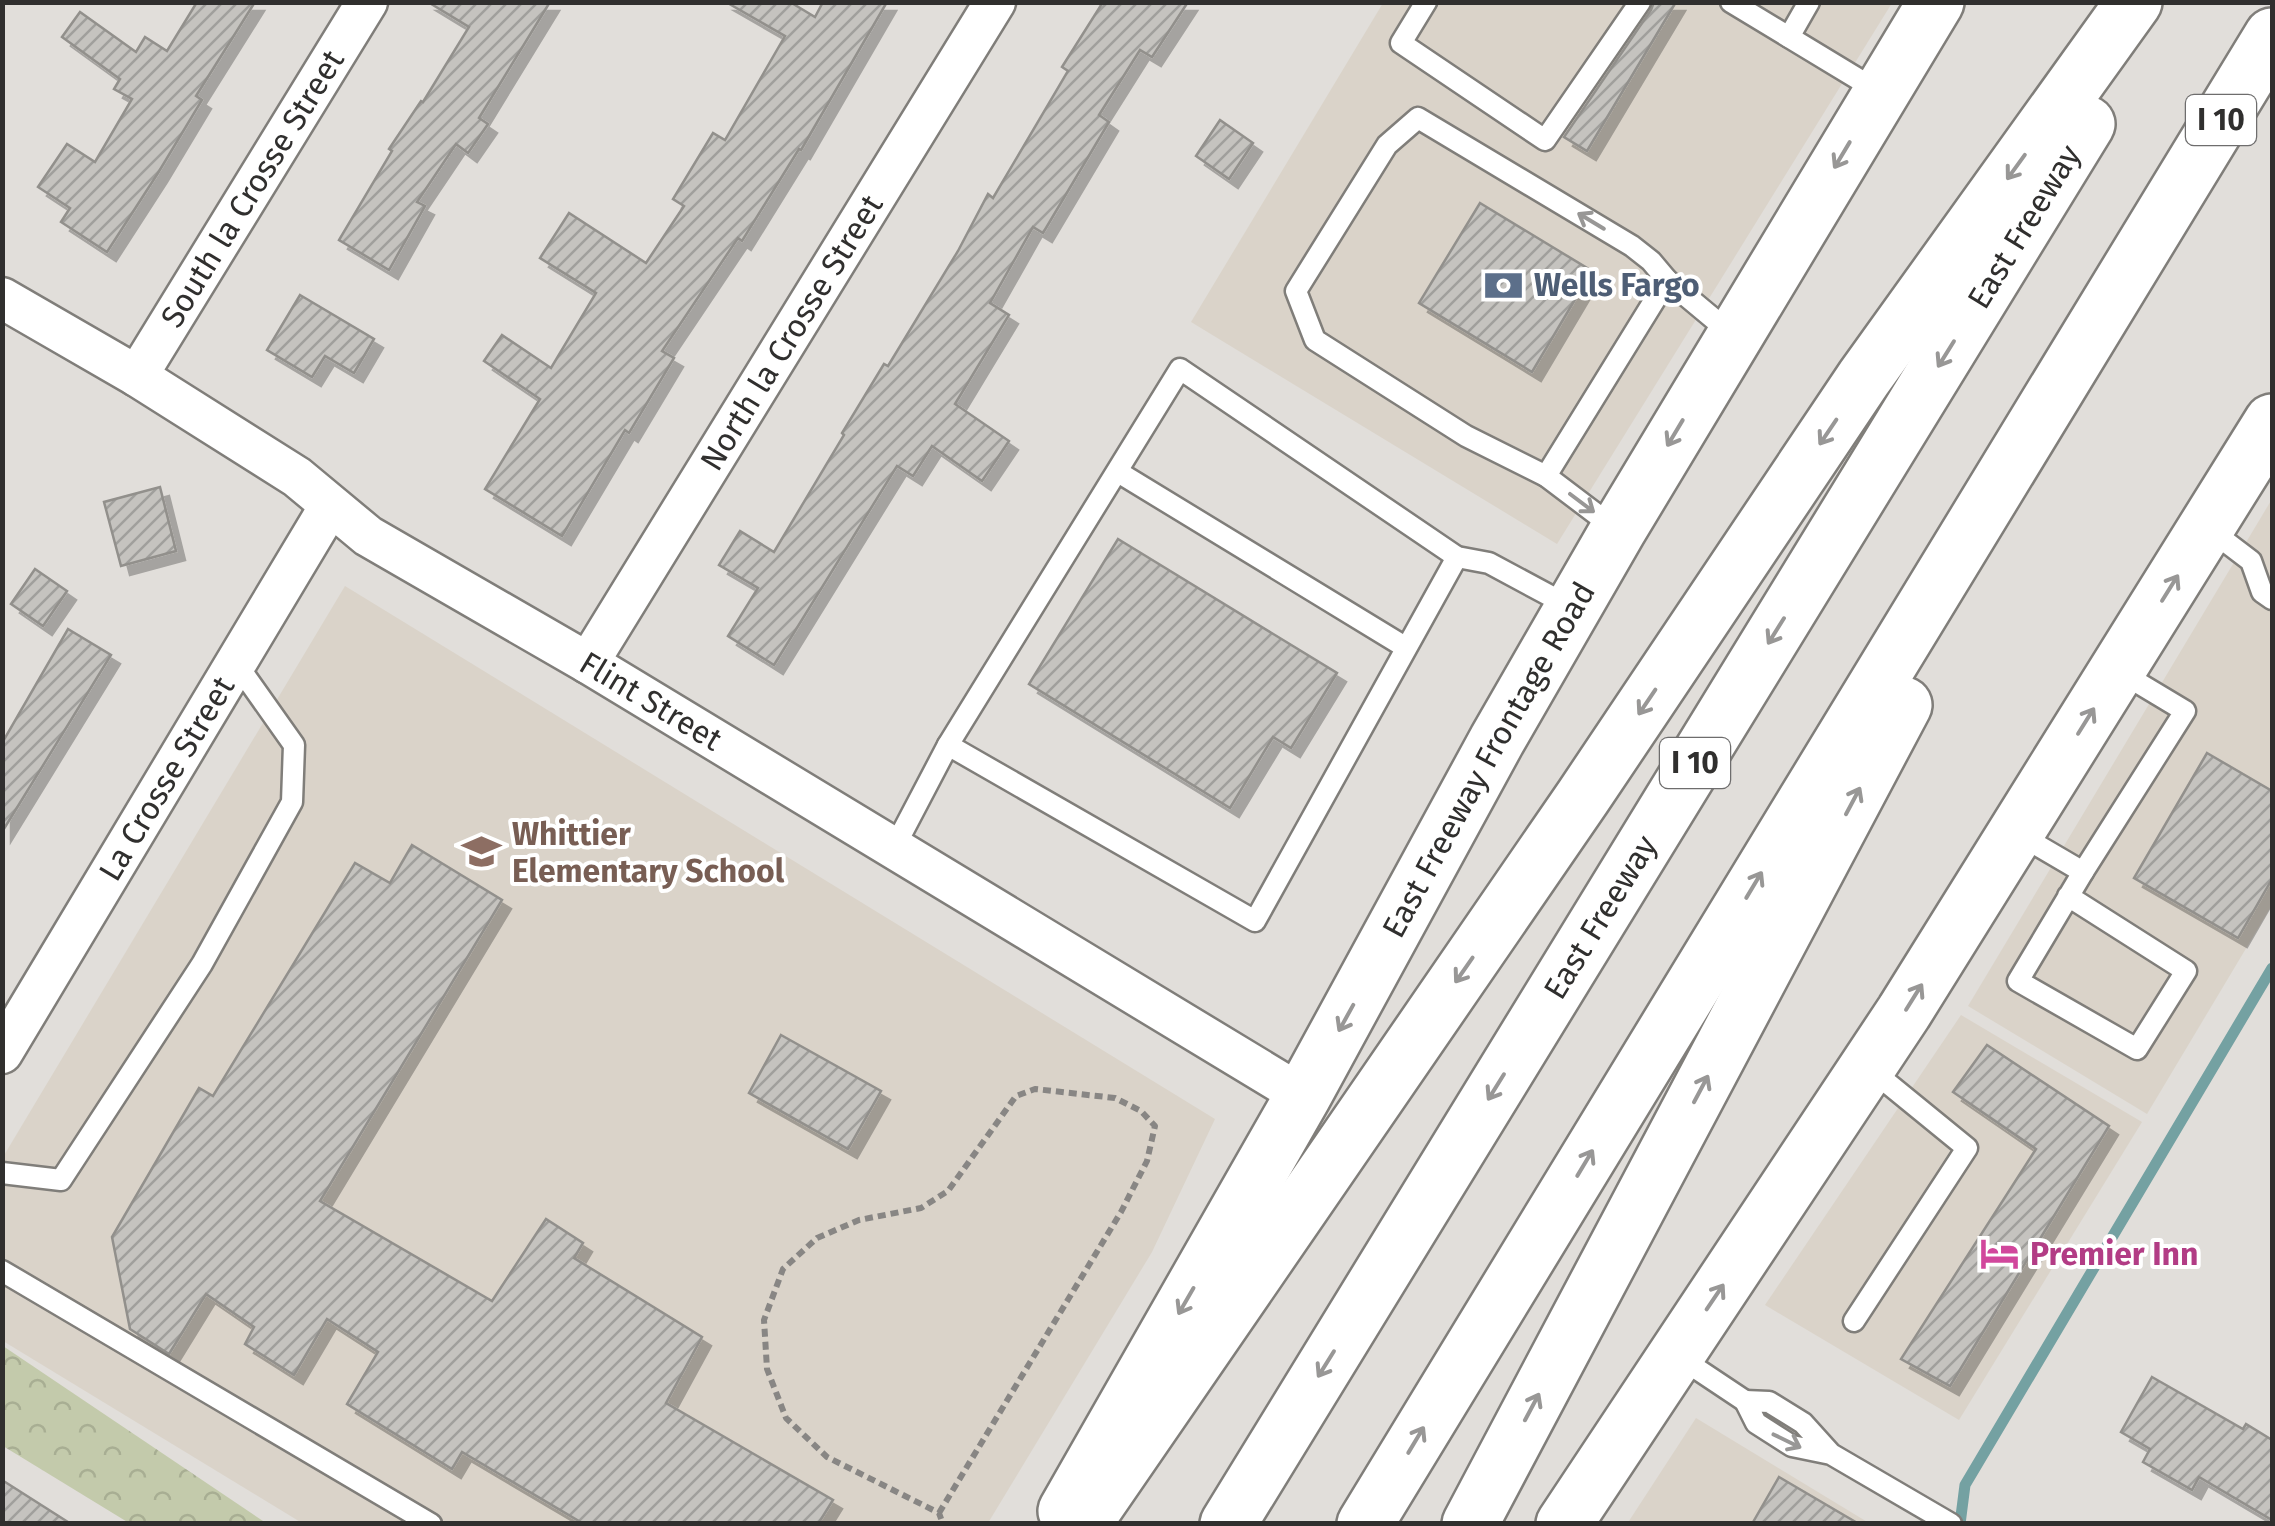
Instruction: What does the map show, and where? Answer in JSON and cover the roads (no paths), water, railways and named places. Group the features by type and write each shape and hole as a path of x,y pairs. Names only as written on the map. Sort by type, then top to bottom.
{"main road":[{"name":"East Freeway Frontage Road","path":"1059,1524 1303,1096 1573,608 1936,2"},
{"path":"1083,1524 1572,813 1864,378 2134,2"},
{"name":"East Freeway","path":"1228,1524 2162,2"},
{"name":"I 10","path":"1366,1524 2272,36"},
{"path":"1470,1524 2169,204"},
{"path":"1564,1524 1867,1067 2272,422"}],"street":[{"name":"South la Crosse Street","path":"137,376 368,2"},
{"name":"North la Crosse Street","path":"588,663 995,2"},
{"name":"Flint Street","path":"2,298 137,376 297,477 368,536 588,663 1303,1096"},
{"name":"La Crosse Street","path":"2,1052 330,506"}],"lane":[{"path":"1426,2 1401,44 1546,140 1640,2"},
{"path":"1731,2 1880,92"},
{"path":"1788,37 1809,2"},
{"path":"1618,530 1546,476 1466,436 1315,340 1296,291 1387,145 1418,118 1632,246 1733,336"},
{"path":"1546,476 1667,280"},
{"path":"894,848 948,746 1180,369 1457,557 1488,564 1573,608"},
{"path":"1118,472 1406,648"},
{"path":"2207,528 2251,560 2262,592 2272,599"},
{"path":"948,746 1255,921 1457,557"},
{"path":"2,1173 61,1180 202,964 292,802 294,745 236,663"},
{"path":"2068,896 2186,971 2137,1049 2018,981 2068,896 2185,712 2118,671"},
{"path":"2016,833 2083,872"},
{"path":"1854,1322 1966,1148 1867,1067"},
{"path":"2,1271 432,1524"},
{"path":"1676,1355 1745,1401 1769,1402 1803,1423 1831,1454 1951,1524"}],"waterway":[{"path":"1960,1524 1965,1485 2272,968"}],"place":[{"name":"Wells Fargo","path":"1504,285"},
{"name":"Whittier Elementary School","path":"482,852"},
{"name":"Premier Inn","path":"2000,1254"}]}
